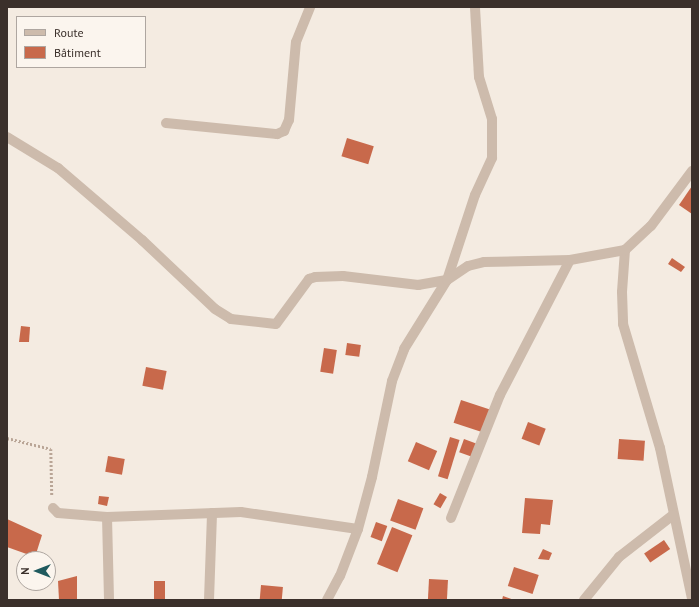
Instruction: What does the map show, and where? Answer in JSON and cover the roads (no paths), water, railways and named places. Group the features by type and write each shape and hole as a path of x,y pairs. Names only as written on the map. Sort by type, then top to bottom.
{"street":[{"path":"166,123 277,134 284,131 289,120 296,42 310,7"},
{"path":"326,600 340,576 358,529 372,477 392,381 404,348 447,280 475,195 492,158 492,119 479,77 474,7"},
{"path":"7,137 58,168 142,240 215,309 232,319 245,322 276,324 309,279 316,277 343,276 418,284 447,280 468,266 484,262 570,260 625,250 651,226 692,171"},
{"path":"625,250 622,292 623,324 660,448 692,599"},
{"path":"451,518 500,394 570,260"},
{"path":"53,508 58,513 107,517 241,512 358,529"},
{"path":"208,600 212,513"},
{"path":"584,600 619,557 673,515"},
{"path":"107,517 109,600"}]}
